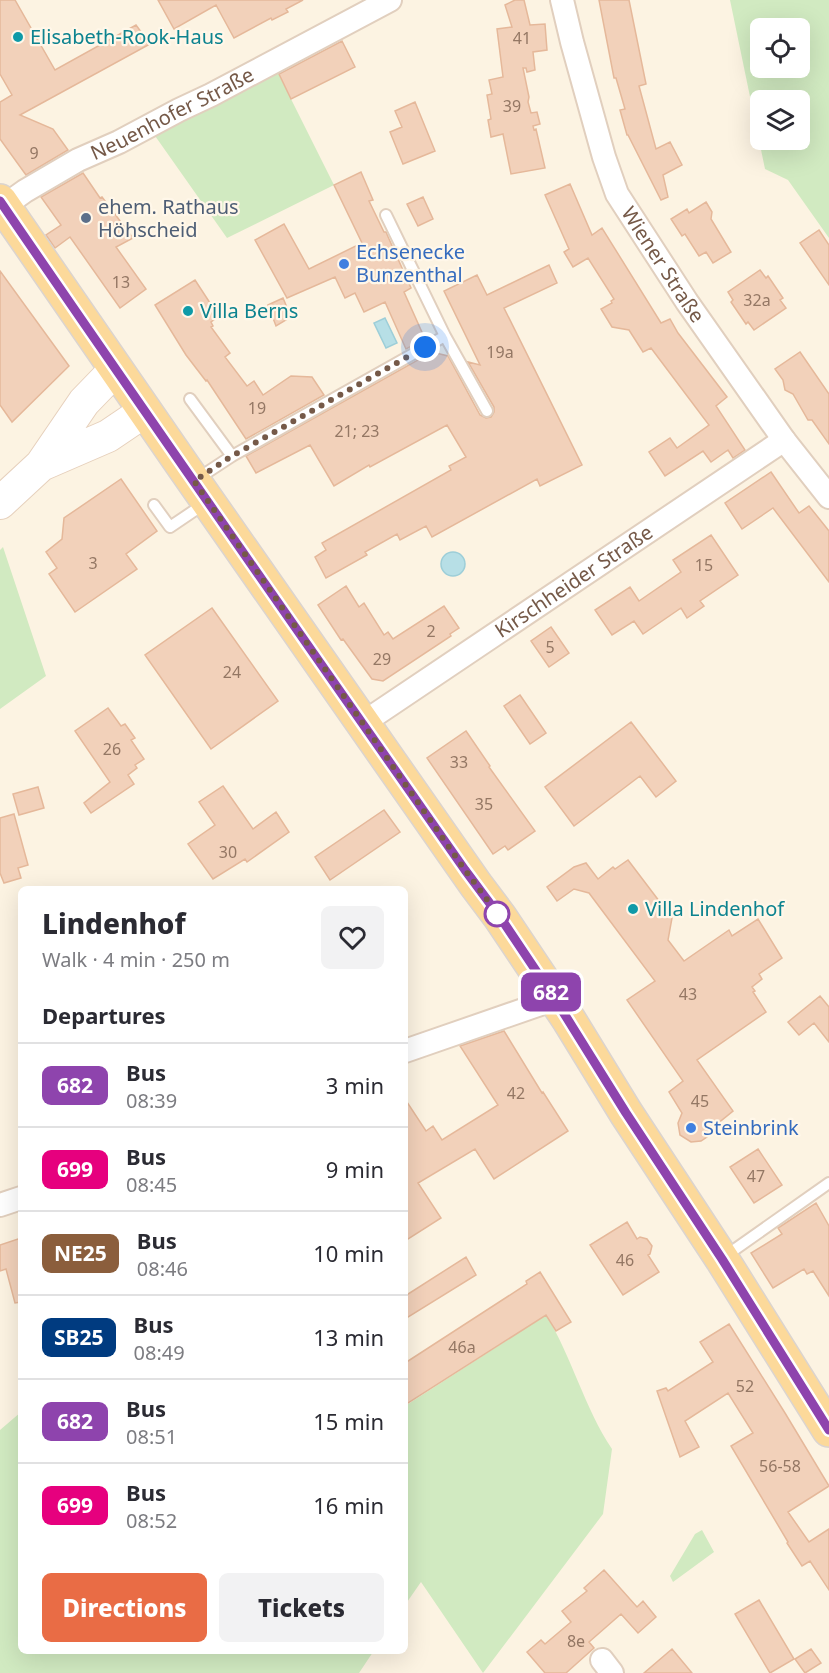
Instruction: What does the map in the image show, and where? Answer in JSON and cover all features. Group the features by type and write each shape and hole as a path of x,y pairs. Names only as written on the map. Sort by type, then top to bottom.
{"main road":[{"name":"Neuenhofer Straße","path":"2,204 115,370 500,917 722,1259 829,1430"},
{"path":"0,502 41,465 84,402 115,370"},
{"path":"41,465 108,436 145,411"}],"street":[{"name":"Neuenhofer Straße","path":"2,204 78,160 119,142 211,95 390,0"},
{"name":"Wiener Straße","path":"562,0 604,157 617,194 687,302 784,440 829,497"},
{"name":"Kirschheider Straße","path":"363,723 784,440"},
{"path":"408,1050 555,999"},
{"path":"0,1205 18,1199"}],"lane":[{"path":"386,215 445,336 487,411"},
{"path":"154,505 170,527 232,456 445,336"},
{"path":"190,399 232,456"},
{"path":"722,1259 829,1183"}],"green space":[{"path":"730,0 829,0 829,238 788,180 765,169 761,150 810,150 810,90 750,90 750,97"},
{"path":"277,71 334,185 227,238 153,133"},
{"path":"3,547 46,676 0,709 0,550"},
{"path":"546,1315 602,1433 612,1449 603,1514 483,1673 421,1582 408,1601 408,1404"},
{"path":"18,1415 18,1654 372,1654 359,1673 0,1673 0,1430"},
{"path":"702,1530 714,1552 673,1582 670,1576 695,1534"}],"water":[{"path":"385,318 397,343 386,348 374,323"},
{"path":"453,552 458,553 464,559 464,569 458,575 453,576 448,575 442,569 441,564 442,559 448,553"}],"building":[{"path":"0,0 15,0 55,70 136,25 150,44 20,115 53,129 68,150 26,175 0,139 0,102 12,95 0,74"},
{"path":"158,0 303,0 286,9 288,12 272,20 271,18 234,38 216,5 174,29"},
{"path":"515,0 524,0 530,25 545,24 547,50 533,52 535,70 527,72 526,68 523,68 531,113 537,112 540,124 533,126 534,130 536,129 545,168 511,174 503,134 491,137 487,95 492,94 489,80 503,77 497,29 512,27 505,5"},
{"path":"599,0 629,0 646,84 639,86 656,149 670,142 682,165 663,175 668,197 661,200 627,135 620,110 625,109 616,78 614,78"},
{"path":"342,41 355,67 291,99 279,74"},
{"path":"415,102 435,151 403,164 390,132 402,127 395,111"},
{"path":"361,172 373,200 369,201 386,232 411,288 404,292 425,339 406,349 385,302 364,312 355,293 345,298 335,277 287,298 255,240 284,224 309,269 362,243 334,185"},
{"name":"ehem. Rathaus Höhscheid","path":"83,173 133,238 116,247 146,289 120,308 70,237 55,248 46,235 61,225 41,197"},
{"path":"570,184 592,235 602,228 661,323 670,319 678,333 727,397 716,406 745,450 733,458 728,450 711,462 703,451 665,476 649,452 670,438 677,448 709,425 651,348 643,352 629,330 612,327 601,309 612,303 614,299 588,258 573,267 564,252 569,249 545,195"},
{"path":"423,197 433,219 418,226 407,204"},
{"path":"706,202 712,212 711,219 731,252 713,263 706,252 699,256 685,234 682,236 671,219 687,209 689,213"},
{"path":"819,230 829,245 829,285 800,243"},
{"path":"549,265 557,283 504,308 582,465 540,486 537,479 432,537 426,526 400,540 397,534 365,552 367,555 326,578 315,557 326,550 322,543 451,470 449,466 466,457 447,425 370,467 369,465 334,486 310,445 256,473 246,456 432,352 448,356 480,415 486,418 491,417 494,407 468,362 480,365 444,291 477,275 487,295"},
{"path":"760,270 766,278 768,276 783,298 780,300 786,308 754,330 748,322 746,324 731,302 733,300 728,292"},
{"path":"0,271 69,366 12,422 0,405"},
{"path":"195,280 212,306 208,308 215,319 211,322 213,326 211,327 230,353 225,357 247,386 254,381 263,395 291,376 312,377 324,395 246,439 207,380 186,355 155,305"},
{"path":"283,298 291,317 276,326 268,305"},
{"path":"800,352 829,394 829,444 812,420 808,420 793,394 785,390 783,380 775,369"},
{"path":"771,472 799,513 809,506 829,531 829,582 773,508 742,529 725,503"},
{"path":"121,479 157,531 126,554 137,569 75,612 49,574 57,568 46,552 62,539 64,518"},
{"path":"711,535 738,575 700,601 704,606 687,618 681,608 643,634 634,621 612,635 595,610 630,587 639,601 681,572 673,560"},
{"path":"346,586 359,607 364,603 384,635 388,632 393,639 444,606 459,628 450,634 451,636 383,681 372,679 343,639 341,640 318,605"},
{"path":"212,608 278,701 211,749 145,655"},
{"path":"551,627 569,653 549,667 531,641"},
{"path":"520,695 546,733 530,744 504,706"},
{"path":"108,708 121,726 125,724 135,738 131,740 144,759 135,765 137,768 128,775 134,784 91,813 84,803 110,782 75,731"},
{"path":"631,722 676,781 656,797 640,776 574,826 545,787"},
{"path":"466,731 535,831 508,850 505,846 493,854 427,758"},
{"path":"223,786 253,829 276,812 289,832 247,862 245,859 213,879 188,844 215,825 199,802"},
{"path":"38,787 44,808 19,815 13,794"},
{"path":"384,810 400,832 330,880 315,857"},
{"path":"14,814 28,865 18,868 21,878 4,883 0,873 0,818"},
{"path":"628,860 672,918 668,940 684,961 729,930 732,936 758,919 782,958 759,974 762,979 752,987 766,1012 697,1060 733,1111 711,1129 707,1137 701,1141 691,1142 680,1135 678,1123 682,1113 669,1092 683,1081 627,1000 655,981 589,893 574,889 557,901 547,887 574,867 586,863 598,879 613,867 615,869"},
{"path":"820,996 829,1007 829,1042 814,1023 799,1035 788,1022"},
{"path":"504,1031 568,1131 494,1179 475,1149 418,1183 441,1218 408,1239 408,1104 426,1131 433,1126 442,1140 498,1105 460,1046"},
{"path":"758,1149 782,1185 754,1203 730,1167"},
{"path":"816,1203 829,1226 829,1296 813,1271 807,1274 804,1269 773,1288 751,1253 782,1234 778,1228"},
{"path":"627,1222 637,1239 640,1237 647,1239 652,1246 648,1255 659,1272 623,1295 590,1245"},
{"path":"18,1239 18,1302 15,1303 6,1269 0,1271 0,1245"},
{"path":"466,1257 476,1275 408,1317 408,1294"},
{"path":"540,1272 571,1322 556,1331 546,1315 408,1403 408,1361 527,1284 526,1281"},
{"path":"729,1324 829,1486 788,1512 809,1542 829,1529 829,1590 810,1561 802,1566 731,1446 753,1433 728,1393 685,1421 699,1447 680,1457 657,1391 666,1388 668,1391 713,1362 700,1342"},
{"path":"604,1570 637,1607 643,1601 656,1617 638,1633 621,1614 589,1642 594,1648 566,1673 545,1673 527,1652 541,1640 545,1644 571,1622 562,1611 587,1591 584,1588"},
{"path":"759,1600 794,1659 770,1673 735,1614"},
{"path":"672,1649 692,1673 644,1673"},
{"path":"811,1649 821,1663 805,1673 795,1659"}],"bus line":[{"name":"682","path":"0,201 115,370 500,917 579,1036 829,1430"}],"place":[{"name":"Elisabeth-Rook-Haus","path":"18,37"},
{"name":"ehem. Rathaus Höhscheid","path":"86,218"},
{"name":"Echsenecke Bunzenthal","path":"344,264"},
{"name":"Villa Berns","path":"188,311"},
{"name":"Villa Lindenhof","path":"633,909"},
{"name":"Steinbrink","path":"691,1128"}],"route":[{"path":"425,347 232,456 194,481 500,917 497,914"}]}
